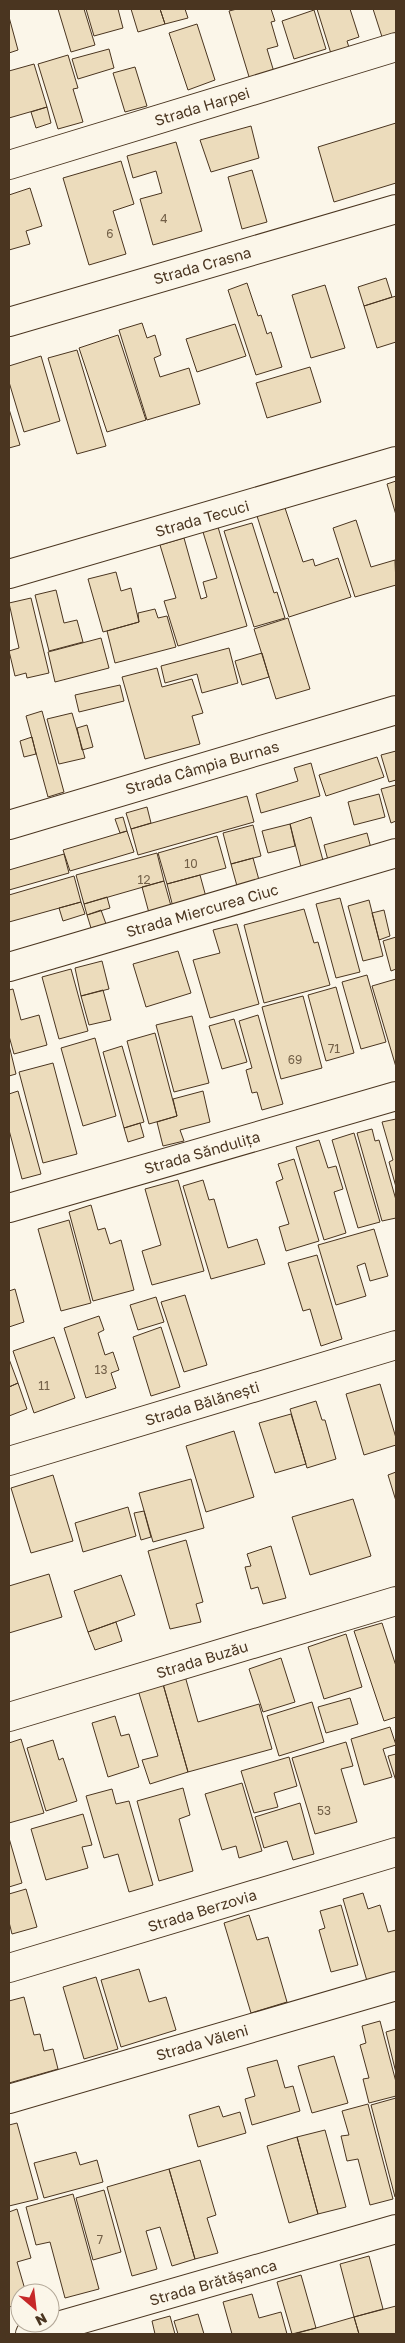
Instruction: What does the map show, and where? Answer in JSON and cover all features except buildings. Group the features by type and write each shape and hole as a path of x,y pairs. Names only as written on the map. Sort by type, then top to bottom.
{"street":[{"name":"Strada Harpei","path":"9,165 396,47"},
{"name":"Strada Crasna","path":"9,322 396,209"},
{"name":"Strada Tecuci","path":"9,574 396,462"},
{"name":"Strada Câmpia Burnas","path":"9,825 396,710"},
{"name":"Strada Miercurea Ciuc","path":"9,967 396,853"},
{"name":"Strada Săndulița","path":"9,1208 396,1096"},
{"name":"Strada Bălănești","path":"9,1461 396,1345"},
{"name":"Strada Buzău","path":"9,1717 396,1601"},
{"name":"Strada Berzovia","path":"9,1968 396,1852"},
{"name":"Strada Văleni","path":"9,2098 396,1986"},
{"name":"Strada Brătășanca","path":"30,2334 396,2229"}]}
